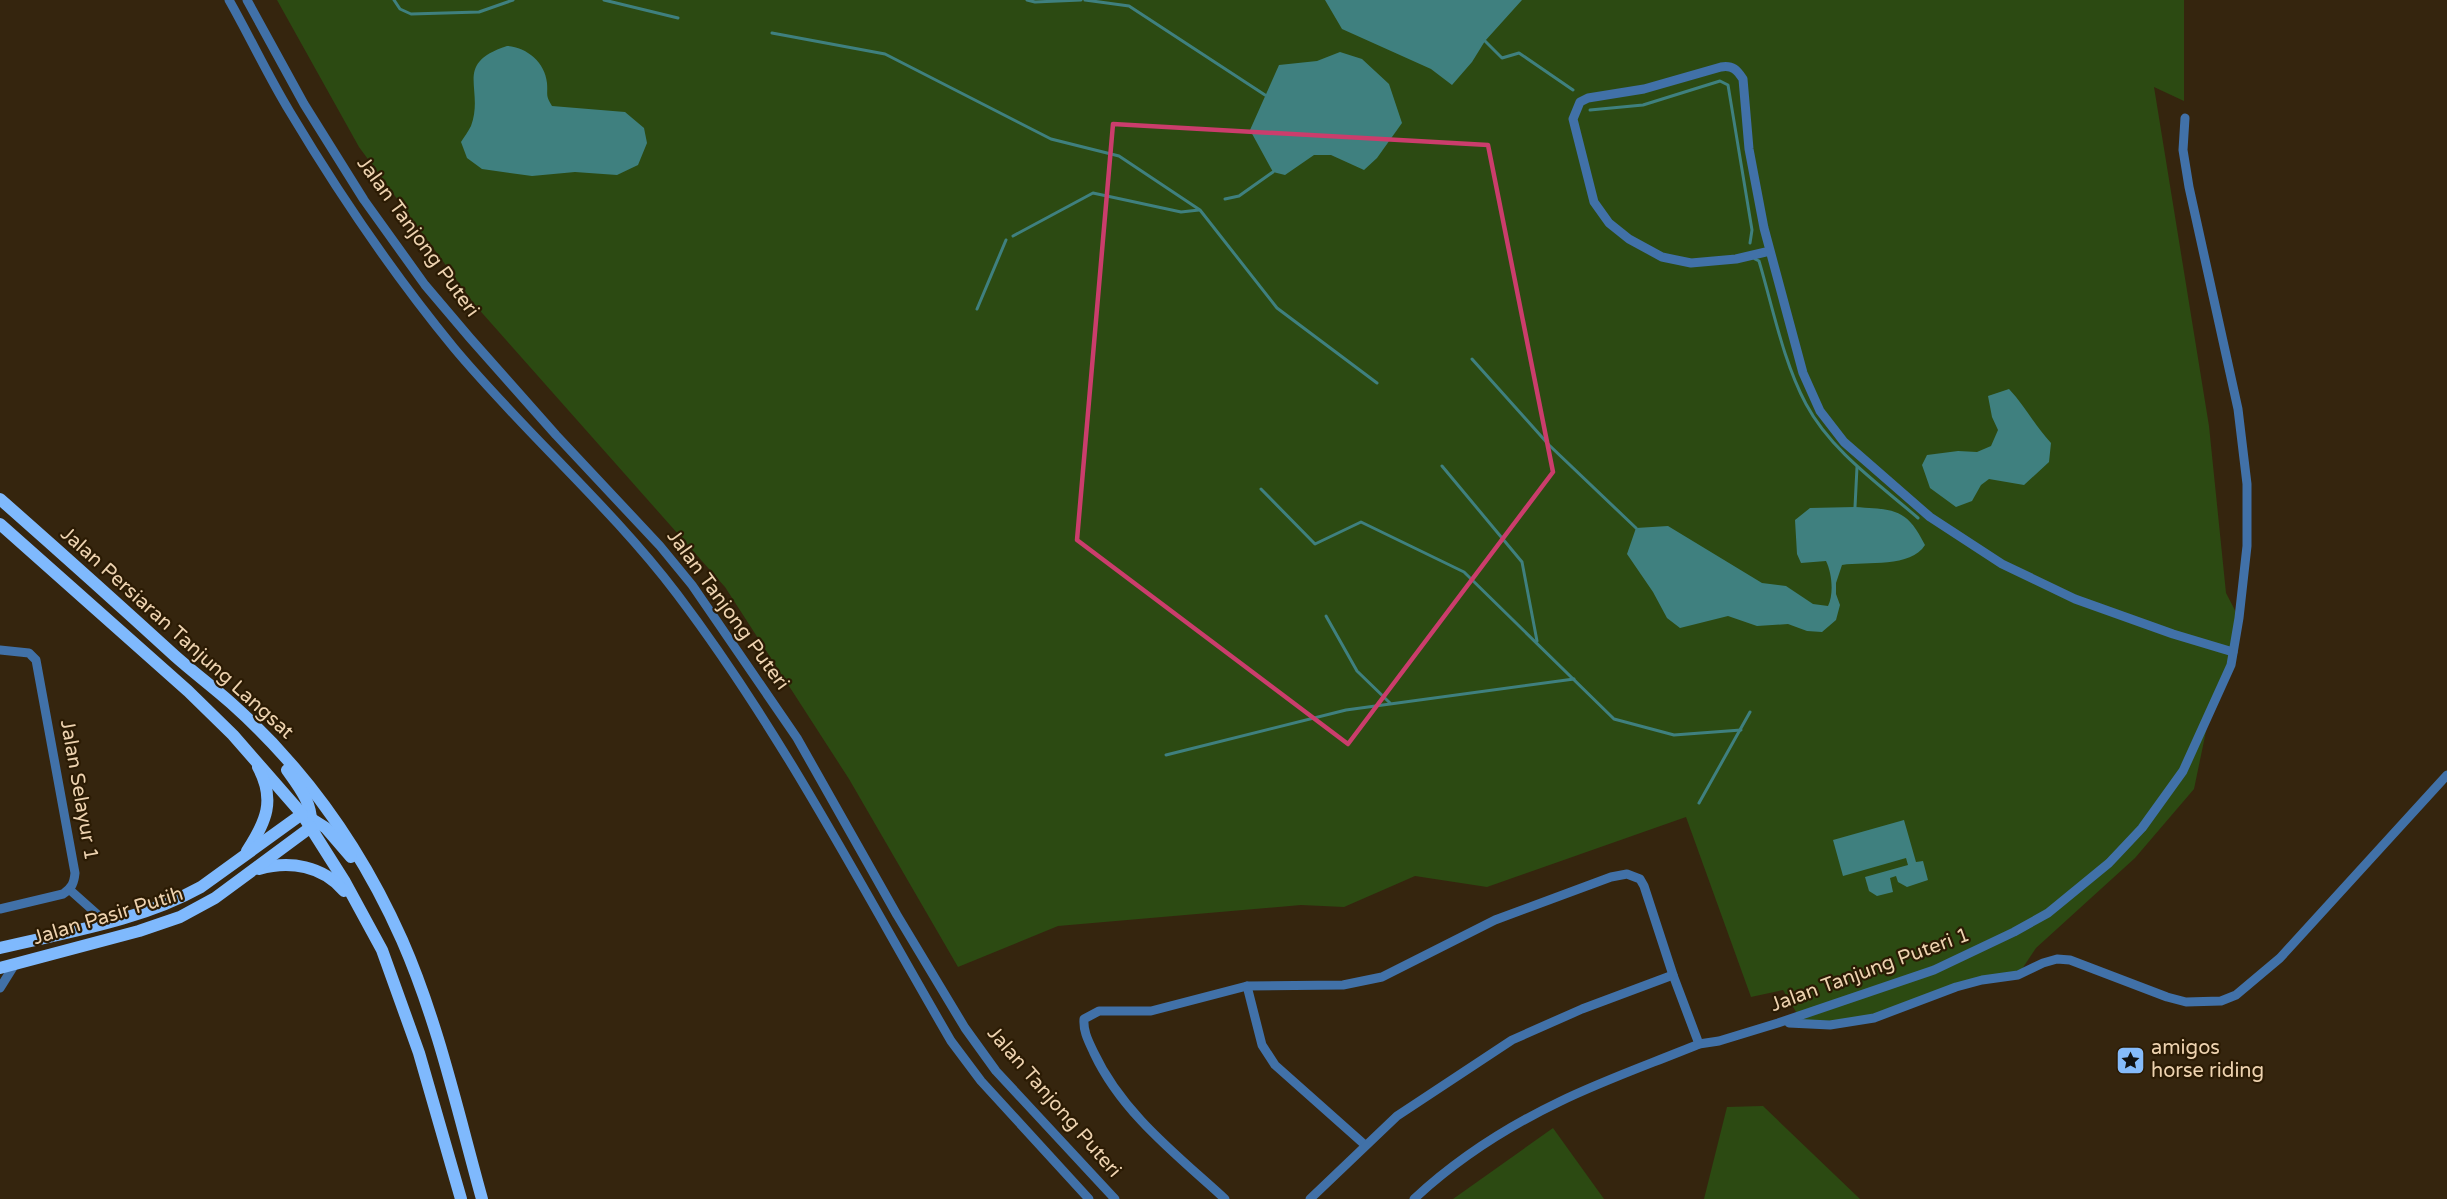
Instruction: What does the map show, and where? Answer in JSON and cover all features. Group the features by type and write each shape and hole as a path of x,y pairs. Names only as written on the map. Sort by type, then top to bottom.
{"main road":[{"name":"Jalan Persiaran Tanjung Langsat","path":"0,499 185,665 231,703 297,771 332,815 373,883 402,940 422,992 482,1199"},
{"name":"Jalan Persiaran Tanjung Langsat","path":"0,524 188,691 233,735 308,820 382,950 419,1053 461,1199"},
{"path":"261,732 308,801 308,820 326,828 373,883"},
{"path":"233,735 254,760 263,776 268,805 262,827 243,857"},
{"name":"Jalan Pasir Putih","path":"0,948 107,923 183,897 243,857 308,820"},
{"name":"Jalan Pasir Putih","path":"0,968 195,911 254,870 308,820"},
{"path":"254,870 274,866 300,866 325,873 337,882 364,915"}],"street":[{"name":"Jalan Tanjong Puteri","path":"229,0 290,111 412,296 457,351 647,556 676,593 731,668 782,746 951,1041 981,1082 1089,1199"},
{"name":"Jalan Tanjong Puteri","path":"247,0 304,104 364,200 425,285 556,435 660,546 692,585 797,738 897,915 966,1028 996,1071 1115,1199"},
{"path":"1770,250 1736,259 1691,263 1662,257 1629,239 1609,223 1594,202 1573,119 1580,102 1588,98 1644,89 1721,67 1729,66 1737,71 1743,80 1749,149 1770,250 1803,373 1820,411 1844,442 1930,517 2002,564 2075,599 2173,634 2233,652"},
{"name":"Jalan Tanjung Puteri 1","path":"1414,1199 1441,1174 1469,1154 1558,1102 1699,1044 1719,1041 1778,1023 1934,970 1996,942 2048,913 2087,882 2142,828 2183,771 2231,665 2247,546 2247,484 2238,409 2189,187 2183,150 2185,118"},
{"path":"412,296 425,285"},
{"name":"Jalan Selayur 1","path":"0,650 29,653 36,660 75,873 70,890 63,894 0,909"},
{"path":"1778,1023 1802,1022 1830,1025 1874,1018 1956,987 1982,980 2018,975 2057,959 2070,960 2167,998 2186,1002 2221,1001 2236,995 2280,957 2447,775"},
{"path":"1225,1199 1126,1105 1103,1072 1086,1036 1084,1019 1099,1011 1151,1011 1247,986 1342,985 1382,977 1495,920 1611,877 1627,874 1640,879 1644,886 1673,975 1699,1044"},
{"path":"70,890 107,923"},
{"path":"0,988 15,964"},
{"path":"1310,1199 1397,1116 1512,1040 1582,1009 1673,975"},
{"path":"1247,986 1262,1045 1275,1065 1365,1145"}],"highlighted area":[{"path":"1113,124 1488,145 1553,472 1348,744 1077,540"}],"green space":[{"path":"277,0 2184,0 2184,101 2154,87 2209,426 2226,593 2239,618 2231,665 2210,712 2194,789 2135,858 2036,948 2018,975 1982,980 1874,1018 1830,1025 1802,1022 1783,990 1751,997 1686,817 1487,887 1415,876 1344,907 1301,905 1058,926 958,967 849,779 725,587 475,305 359,147"},
{"path":"1763,1106 1860,1199 1704,1199 1727,1107"},
{"path":"1553,1128 1604,1199 1453,1199"}],"water":[{"path":"1325,0 1522,0 1485,41 1472,62 1452,85 1431,69 1342,29"},
{"path":"507,46 521,49 543,68 548,97 552,106 625,112 644,128 647,143 638,165 617,175 575,172 532,176 482,169 467,158 461,142 471,126 474,112 475,69 480,61 490,53"},
{"path":"1340,52 1362,59 1389,84 1402,123 1377,158 1364,170 1331,155 1314,155 1285,175 1273,172 1250,130 1279,65 1317,61"},
{"path":"2009,389 2051,443 2049,462 2024,485 1989,479 1981,485 1972,501 1956,507 1930,488 1922,465 1927,455 1958,451 1977,452 1991,446 1998,430 1992,417 1988,396"},
{"path":"1855,507 1898,513 1912,523 1925,545 1910,557 1899,560 1842,565 1836,583 1836,594 1840,605 1836,620 1822,632 1807,631 1788,624 1757,626 1728,616 1680,628 1667,618 1653,592 1627,554 1636,528 1668,526 1762,583 1786,586 1813,604 1828,606 1832,590 1828,566 1826,561 1801,563 1797,554 1795,520 1810,508"},
{"path":"1904,820 1916,862 1923,861 1928,880 1907,887 1898,882 1896,876 1890,878 1893,892 1877,896 1869,891 1865,877 1908,865 1906,858 1843,876 1833,840"}],"waterway":[{"path":"394,0 400,9 411,14 479,12 513,0"},
{"path":"604,0 678,18"},
{"path":"1027,0 1035,2 1081,0"},
{"path":"1085,0 1129,6 1265,95"},
{"path":"772,33 885,54 1051,139 1119,156 1200,210 1277,308 1377,383"},
{"path":"1485,41 1502,58 1519,53 1573,90"},
{"path":"1590,110 1643,105 1720,81 1728,85 1752,230 1750,243"},
{"path":"1225,199 1239,196 1273,172"},
{"path":"1013,236 1093,193 1181,212 1199,210"},
{"path":"977,309 1006,240"},
{"path":"1755,259 1759,261 1791,370 1816,421 1842,452 1918,518"},
{"path":"1472,359 1549,445 1636,528"},
{"path":"1442,466 1522,562 1537,641"},
{"path":"1855,507 1857,467"},
{"path":"1261,489 1315,544 1361,522 1464,572 1614,719 1674,735 1741,730"},
{"path":"1326,616 1357,671 1390,703"},
{"path":"1166,755 1346,710 1574,679"},
{"path":"1699,803 1750,712"}],"place":[{"name":"amigos horse riding","path":"2130,1060"}]}
